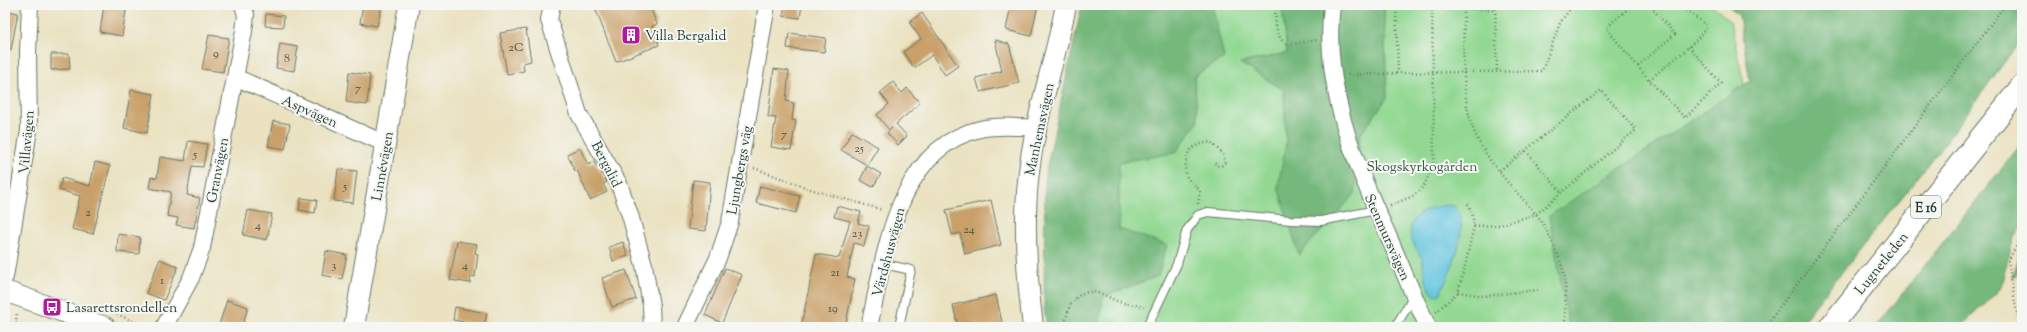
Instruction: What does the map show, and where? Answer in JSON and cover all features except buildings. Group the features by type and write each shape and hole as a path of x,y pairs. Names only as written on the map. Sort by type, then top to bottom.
{"highway":[{"name":"Lugnetleden","path":"1830,327 2022,86"}],"street":[{"name":"Villavägen","path":"5,277 29,130 28,31 30,5"},
{"name":"Granvägen","path":"164,327 191,278 202,248 246,15 243,5"},
{"name":"Linnévägen","path":"354,327 409,5"},
{"name":"Bergalid","path":"552,5 549,20 579,114 619,184 639,243 651,306 652,327"},
{"name":"Ljungbergs väg","path":"685,327 718,258 728,229 741,163 767,5"},
{"name":"Manhemsvägen","path":"1033,327 1026,270 1028,181 1038,128 1066,5"},
{"name":"Stenmursvägen","path":"1332,5 1330,22 1335,76 1340,105 1350,144 1363,181 1427,324"},
{"name":"Aspvägen","path":"235,77 386,144"},
{"name":"Värdshusvägen","path":"869,327 897,214 906,190 916,174 933,155 949,142 982,128 1038,128"},
{"path":"5,291 105,327"}],"lane":[{"path":"1147,327 1177,264 1187,230 1198,215 1208,212 1290,220 1321,221 1376,210"},
{"path":"884,264 911,270 899,327"},
{"path":"1395,327 1414,295"}],"path":[{"path":"1275,5 1277,30 1281,41 1287,45 1318,40 1331,42"},
{"path":"1396,5 1398,73"},
{"path":"1376,210 1416,196 1427,181 1434,160 1432,5"},
{"path":"1464,5 1467,108 1473,130 1484,153 1498,172 1536,214 1551,240 1563,270 1565,327"},
{"path":"1495,5 1497,72"},
{"path":"1335,76 1398,73 1542,71 1560,24 1573,5"},
{"path":"1632,5 1606,28 1649,80 1685,118 1721,83 1688,46"},
{"path":"1638,66 1676,34 1649,5"},
{"path":"1649,80 1688,46 1702,36 1707,26 1680,5"},
{"path":"1764,327 2005,5"},
{"path":"1464,9 1495,9"},
{"path":"1474,226 1500,225 1536,214 1636,130 1601,90 1498,172"},
{"path":"1198,215 1200,191 1187,176 1185,168 1187,156 1190,149 1195,146 1211,142 1223,154 1225,162 1222,165 1217,166 1214,162"},
{"path":"1526,151 1562,193"},
{"path":"741,163 813,190 897,214"},
{"path":"1427,324 1458,292 1474,226 1472,212 1467,202"},
{"path":"2022,236 2008,261 2017,314 2022,326"},
{"path":"1458,292 1484,296 1538,290"},
{"path":"1062,327 1066,322 1070,305 1079,295 1094,292 1107,295 1118,301 1155,310"},
{"path":"15,327 17,311"}],"green space":[{"path":"1082,5 1212,5 1224,58 1194,76 1198,122 1175,153 1119,162 1119,229 1167,245 1158,276 1103,297 1099,327 1047,327 1044,308 1045,175"},
{"name":"Skogskyrkogården","path":"1188,5 1712,5 1730,21 1744,84 1645,327 1099,327 1102,165"},
{"path":"1282,5 1384,5 1387,98 1360,135 1355,194 1299,255 1278,187 1286,144 1284,90 1240,63 1287,53"},
{"path":"1728,5 2022,5 2022,38 1942,147 1798,327 1569,327 1549,216 1750,81 1739,16"},
{"path":"2022,143 2022,227 2014,237 2000,289 1960,327 1876,327"},
{"path":"2022,247 2022,269 2012,279 2019,251"}],"water":[{"path":"1448,205 1454,206 1459,214 1461,225 1460,237 1458,250 1449,274 1440,294 1437,295 1433,293 1427,285 1422,259 1413,243 1411,226 1414,220 1425,211"}],"place":[{"name":"Villa Bergalid","path":"631,35"},
{"name":"Lasarettsrondellen","path":"52,307"}]}
